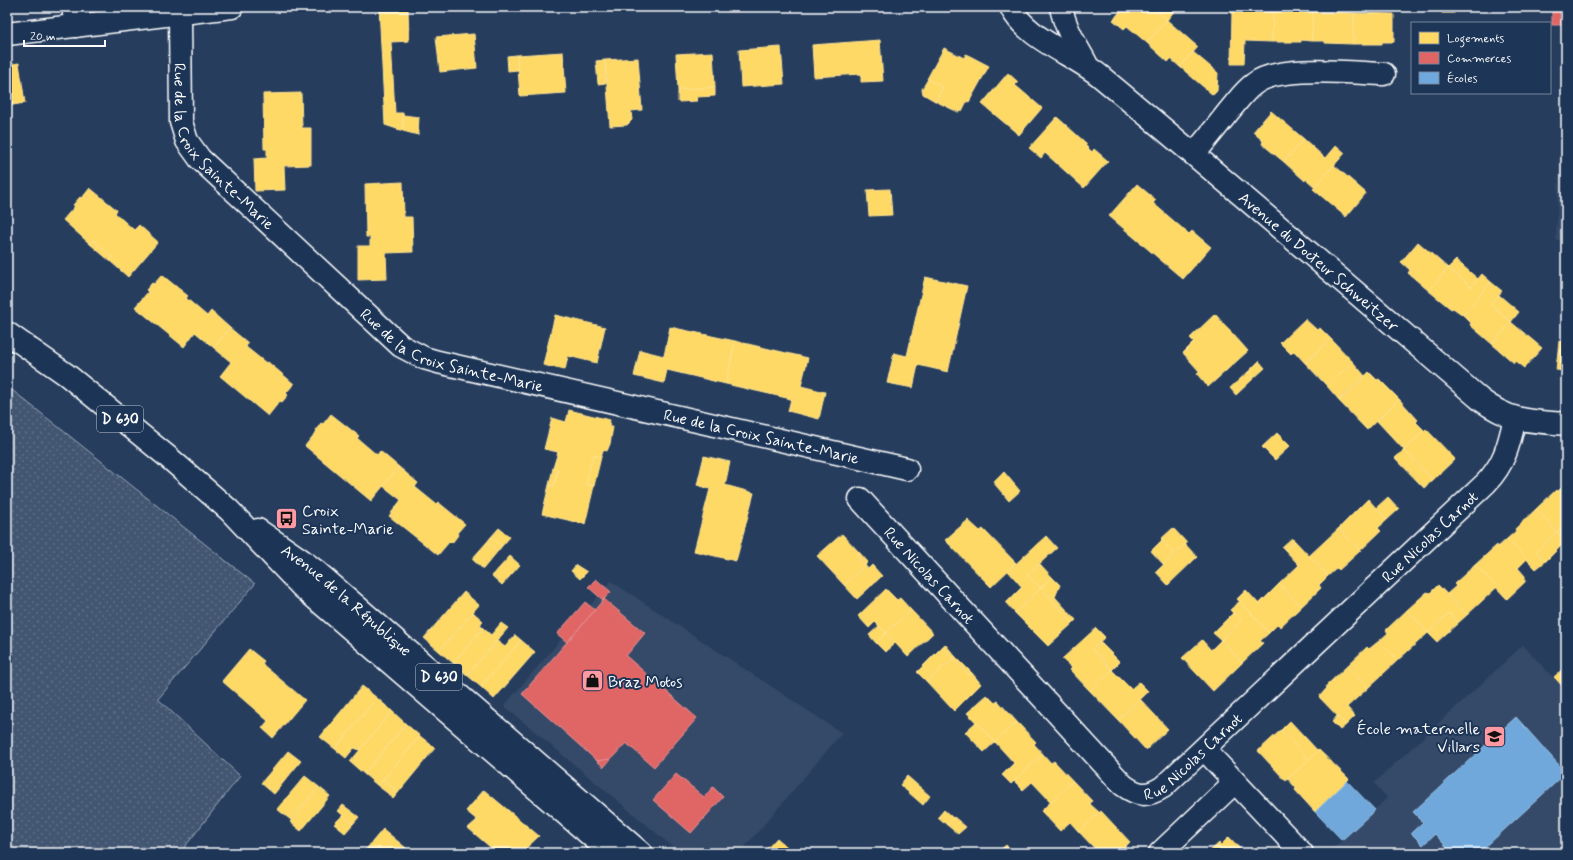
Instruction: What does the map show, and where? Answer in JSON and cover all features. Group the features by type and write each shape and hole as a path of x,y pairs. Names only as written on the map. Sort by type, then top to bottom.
{"street":[{"path":"7,34 75,16 180,14 232,7"},
{"name":"Avenue du Docteur Schweitzer","path":"1011,7 1015,16 1026,27 1088,66 1194,154 1481,400 1503,414 1515,418 1566,424"},
{"name":"Avenue du Docteur Schweitzer","path":"1061,7 1065,23 1071,37 1088,66"},
{"name":"Rue de la Croix Sainte-Marie","path":"180,14 181,122 187,142 206,164 392,338 407,349 424,358 438,362 907,469"},
{"path":"1194,154 1244,93 1255,83 1265,78 1278,74 1305,71 1384,74"},
{"name":"Avenue de la République","path":"7,333 67,375 168,457 229,510 301,586 611,853"},
{"name":"Rue Nicolas Carnot","path":"860,499 1123,785 1131,791 1139,794 1156,791 1204,749 1495,473 1507,451 1515,418"},
{"name":"Avenue de la République","path":"229,510 282,545 317,572 642,853"},
{"path":"1204,749 1302,853"},
{"path":"1160,853 1235,782"}],"shaded area":[{"path":"1566,7 1566,241 1556,240"},
{"path":"7,386 255,584 158,699 240,776 180,853 7,853"},
{"path":"611,581 842,733 740,853 680,853 504,706"},
{"name":"École maternelle Villars","path":"1523,645 1566,691 1566,853 1328,853 1387,798 1374,783"}],"building: Logements":[{"path":"379,7 408,7 409,41 391,42 395,113 403,113 403,131 385,125"},
{"path":"1124,7 1152,7 1167,20 1147,43 1127,26 1124,29 1113,20"},
{"path":"1152,7 1173,7 1176,9 1167,20"},
{"path":"1442,7 1454,7 1454,13 1442,13"},
{"path":"1232,11 1273,11 1272,42 1245,41 1244,64 1231,64"},
{"path":"1273,11 1313,12 1312,41 1301,40 1301,42 1272,42"},
{"path":"1313,12 1354,13 1353,44 1312,41"},
{"path":"1354,13 1394,14 1394,42 1382,42 1382,44 1353,44"},
{"path":"1167,20 1198,47 1180,67 1171,59 1168,62 1147,43"},
{"path":"474,34 477,68 440,72 436,37"},
{"path":"880,40 883,81 861,82 861,74 814,77 812,45"},
{"path":"781,47 784,84 741,87 739,50"},
{"path":"944,48 964,58 966,54 989,66 969,102 967,101 962,111 958,112 935,101 943,87 927,79"},
{"path":"563,52 566,93 520,96 517,55"},
{"path":"713,52 715,87 678,90 676,54"},
{"path":"1193,52 1218,73 1217,91 1213,95 1180,67"},
{"path":"517,55 518,70 508,71 507,56"},
{"path":"638,58 642,110 631,111 632,120 627,125 610,126 605,60"},
{"path":"605,60 606,83 598,84 596,61"},
{"path":"19,63 25,103 7,106 7,65"},
{"path":"1008,73 1018,82 1015,85 1042,108 1019,135 982,104"},
{"path":"928,79 943,87 935,101 923,94 922,89"},
{"path":"715,87 715,96 697,97 697,101 678,102 678,90"},
{"path":"301,93 302,128 311,128 311,165 284,166 285,190 255,191 254,159 267,158 267,149 264,149 263,94"},
{"path":"1271,111 1304,139 1284,162 1262,144 1263,141 1253,132"},
{"path":"403,115 419,117 418,135 403,131"},
{"path":"1057,117 1087,144 1085,145 1092,152 1094,149 1108,161 1084,188 1045,153 1041,158 1029,148"},
{"path":"1304,139 1325,158 1336,145 1345,153 1315,187 1306,179 1305,181 1284,162"},
{"path":"1334,165 1366,193 1346,217 1313,189"},
{"path":"403,182 404,217 412,217 413,252 386,253 387,279 358,280 358,246 370,246 370,237 366,237 365,184"},
{"path":"1137,184 1156,200 1153,203 1189,234 1192,231 1211,247 1183,279 1109,216"},
{"path":"90,188 117,210 115,213 134,230 139,225 158,242 128,277 110,261 113,258 93,240 90,244 63,220 75,206 73,205 80,197 82,198"},
{"path":"890,189 892,215 869,216 867,190"},
{"path":"93,240 113,258 110,261 90,244"},
{"path":"1418,242 1448,268 1429,291 1408,273 1410,270 1401,262"},
{"path":"1456,260 1478,279 1471,287 1448,268"},
{"path":"1448,268 1471,287 1482,274 1491,282 1463,315 1453,308 1451,309 1429,291"},
{"path":"162,275 188,296 186,298 207,316 211,311 230,328 214,348 195,332 184,347 135,307 148,292 146,290"},
{"path":"925,277 967,286 948,372 918,365 913,388 887,383 894,353 907,356"},
{"path":"1491,282 1502,291 1491,304 1511,322 1492,344 1470,325 1471,323 1463,315"},
{"path":"1499,295 1519,312 1511,322 1491,304"},
{"path":"1215,314 1248,351 1208,387 1197,374 1200,372 1183,353 1194,342 1190,338"},
{"path":"555,315 605,327 597,363 568,356 565,370 543,365"},
{"path":"1305,319 1317,330 1320,328 1331,339 1305,363 1294,351 1291,354 1280,343"},
{"path":"1511,322 1542,348 1524,368 1515,361 1514,363 1492,344"},
{"path":"670,327 735,341 726,384 667,370 664,383 634,376 640,350 664,356"},
{"path":"230,328 248,343 246,347 266,363 268,362 294,384 286,393 288,395 282,402 280,401 268,416 220,376 231,362 214,348"},
{"path":"1331,339 1353,362 1327,386 1305,363"},
{"path":"735,341 808,358 801,386 825,392 819,419 788,411 791,399 726,384"},
{"path":"1559,341 1566,342 1565,371 1556,370"},
{"path":"1259,361 1265,368 1254,378 1248,372"},
{"path":"1353,362 1365,376 1339,400 1327,386"},
{"path":"1248,372 1254,378 1236,395 1230,388"},
{"path":"1369,372 1377,380 1379,379 1399,399 1367,430 1339,401"},
{"path":"1399,399 1418,420 1416,422 1425,431 1404,450 1377,421"},
{"path":"569,410 610,420 609,427 613,427 610,444 607,451 603,450 601,457 593,455 586,484 594,486 585,524 542,514 549,485 554,486 558,469 553,468 558,452 544,449 552,418 566,422"},
{"path":"331,414 359,436 357,438 377,455 380,451 399,467 371,501 305,446 317,431 316,430 321,423 323,424"},
{"path":"1426,429 1455,459 1433,480 1404,450"},
{"path":"1277,433 1290,446 1275,460 1262,447"},
{"path":"1404,450 1433,480 1424,488 1395,458"},
{"path":"593,455 601,457 594,486 586,484"},
{"path":"704,456 730,462 725,485 754,493 736,561 694,551 710,489 697,485"},
{"path":"399,467 418,483 415,487 436,504 438,502 465,524 457,533 458,535 452,543 450,541 438,555 389,516 401,500 383,486"},
{"path":"553,468 558,469 554,486 549,485"},
{"path":"1004,472 1020,491 1009,501 993,482"},
{"path":"1566,484 1566,524 1557,532 1536,509 1556,490 1557,492"},
{"path":"1388,497 1399,509 1387,520 1376,508"},
{"path":"1368,499 1387,520 1378,528 1381,531 1360,551 1339,528"},
{"path":"1536,509 1557,532 1536,552 1546,561 1536,569 1507,539"},
{"path":"968,520 980,531 983,529 1016,563 991,587 945,540"},
{"path":"1566,524 1566,541 1557,532"},
{"path":"499,528 510,537 502,546 491,537"},
{"path":"1173,528 1187,543 1174,554 1161,539"},
{"path":"1339,528 1360,551 1339,570 1337,568 1328,576 1309,556"},
{"path":"1557,532 1566,541 1546,561 1536,552"},
{"path":"842,534 859,552 856,555 865,565 844,585 817,556"},
{"path":"1046,536 1057,548 1027,575 1041,588 1015,613 1006,603 1022,587 1008,571"},
{"path":"491,537 502,546 498,551 487,542"},
{"path":"1292,538 1295,541 1285,550 1282,547"},
{"path":"1507,539 1527,559 1518,568 1525,576 1525,582 1507,599 1475,565 1497,545 1498,547"},
{"path":"1162,540 1174,554 1164,565 1151,551"},
{"path":"1295,541 1328,576 1319,585 1321,588 1301,607 1279,584 1299,565 1285,550"},
{"path":"487,542 498,551 483,569 472,559"},
{"path":"1185,544 1197,557 1168,585 1156,572"},
{"path":"859,552 868,562 865,565 856,555"},
{"path":"510,556 520,565 502,585 492,576"},
{"path":"1040,564 1052,577 1041,588 1027,575"},
{"path":"576,565 587,572 580,579 571,571"},
{"path":"865,565 868,569 872,565 882,576 857,599 844,585"},
{"path":"1475,565 1497,587 1467,615 1447,594 1456,586 1454,584"},
{"path":"1052,577 1060,585 1055,597 1076,620 1073,623 1041,588"},
{"path":"1279,584 1301,607 1280,627 1278,624 1269,633 1237,599 1246,590 1259,604"},
{"path":"1438,585 1467,615 1458,623 1449,613 1428,633 1407,610 1427,592 1430,593"},
{"path":"1041,588 1073,623 1048,646 1015,613"},
{"path":"886,589 897,600 900,598 911,610 886,633 875,622 869,628 858,616"},
{"path":"464,592 479,605 439,651 424,638"},
{"path":"1240,601 1269,633 1260,641 1263,643 1242,663 1221,640 1241,621 1230,610"},
{"path":"911,610 933,633 908,657 886,633"},
{"path":"1407,610 1428,633 1398,660 1379,641 1388,633 1386,630"},
{"path":"473,612 483,621 480,625 483,628 453,663 439,651"},
{"path":"1233,613 1241,621 1221,640 1213,633"},
{"path":"1449,613 1458,623 1437,642 1428,633"},
{"path":"501,623 508,628 467,675 453,663 483,628 491,635"},
{"path":"879,626 886,633 876,643 869,635"},
{"path":"1096,628 1105,637 1092,649 1112,670 1090,691 1070,670 1072,668 1062,659"},
{"path":"886,633 895,643 885,652 876,643"},
{"path":"515,635 521,640 481,687 467,675 497,641 505,647"},
{"path":"521,640 535,652 494,699 481,687"},
{"path":"1202,640 1211,650 1221,640 1242,663 1213,691 1182,658"},
{"path":"1379,641 1398,660 1368,688 1347,666 1367,647 1369,649"},
{"path":"1100,642 1120,662 1112,670 1092,649"},
{"path":"945,644 955,656 953,658 942,647"},
{"path":"942,647 953,658 927,682 917,672"},
{"path":"249,649 264,661 262,664 305,700 273,738 262,728 268,721 222,681"},
{"path":"955,656 972,673 969,675 953,658"},
{"path":"953,658 969,675 972,673 981,684 954,711 927,682"},
{"path":"1347,666 1368,688 1347,707 1355,716 1346,725 1319,697 1327,688 1326,686"},
{"path":"1566,666 1566,690 1554,677"},
{"path":"1112,670 1131,689 1139,682 1148,691 1118,720 1090,691"},
{"path":"362,686 377,698 335,749 320,737"},
{"path":"987,695 995,703 998,701 1017,722 995,742 967,713"},
{"path":"377,698 392,711 360,750 354,748 346,758 335,749"},
{"path":"1140,699 1168,729 1146,750 1118,720"},
{"path":"392,711 406,724 364,774 350,762"},
{"path":"1337,716 1346,725 1340,730 1332,722"},
{"path":"1290,721 1318,751 1309,760 1281,730"},
{"path":"976,722 995,742 984,752 965,732"},
{"path":"1017,722 1036,742 1034,744 1043,754 1011,784 1002,775 1014,763 995,742"},
{"path":"406,724 420,736 378,786 364,774"},
{"path":"1281,730 1309,760 1286,781 1258,751"},
{"path":"420,736 435,748 393,799 390,795 395,789 383,780"},
{"path":"1319,750 1349,779 1315,812 1295,790 1296,788 1288,779"},
{"path":"288,751 301,761 274,794 261,783"},
{"path":"1043,754 1051,763 1054,761 1073,781 1051,802 1032,782 1023,790 1014,781"},
{"path":"305,776 319,787 291,820 277,809"},
{"path":"907,776 930,796 923,805 900,785"},
{"path":"383,780 395,789 390,795 378,786"},
{"path":"1073,781 1092,801 1090,804 1100,813 1079,832 1070,822 1060,831 1041,811"},
{"path":"319,787 330,796 301,831 290,822"},
{"path":"484,790 539,836 521,853 497,853 468,828 477,820 466,811"},
{"path":"343,805 359,817 353,824 338,811"},
{"path":"944,810 953,818 947,825 938,817"},
{"path":"1101,811 1130,842 1119,853 1099,853 1079,832"},
{"path":"343,815 353,824 345,833 334,824"},
{"path":"954,817 966,827 958,834 947,825"},
{"path":"383,829 412,853 363,853"},
{"path":"1229,837 1244,853 1208,853 1219,843 1221,845"},
{"path":"777,838 794,853 763,853"},
{"path":"1006,845 1014,853 997,853"}],"building: Commerces":[{"path":"1552,7 1565,7 1565,25 1552,25"},
{"path":"596,579 611,592 603,600 588,587"},
{"name":"Braz Motos","path":"604,599 645,633 626,656 697,718 654,767 626,743 611,759 597,761 522,694"},
{"path":"585,602 595,610 567,642 557,634"},
{"path":"611,759 604,767 597,761 603,760"},
{"path":"676,774 704,797 713,787 723,797 691,833 653,800"}],"building: Écoles":[{"path":"1516,717 1566,773 1479,853 1452,853 1435,834 1423,845 1411,833 1423,822 1413,812"},
{"path":"1347,781 1375,810 1342,840 1315,812"}],"place":[{"name":"Croix Sainte-Marie","path":"286,519"},
{"name":"Braz Motos","path":"593,681"},
{"name":"École maternelle Villars","path":"1495,737"}]}
